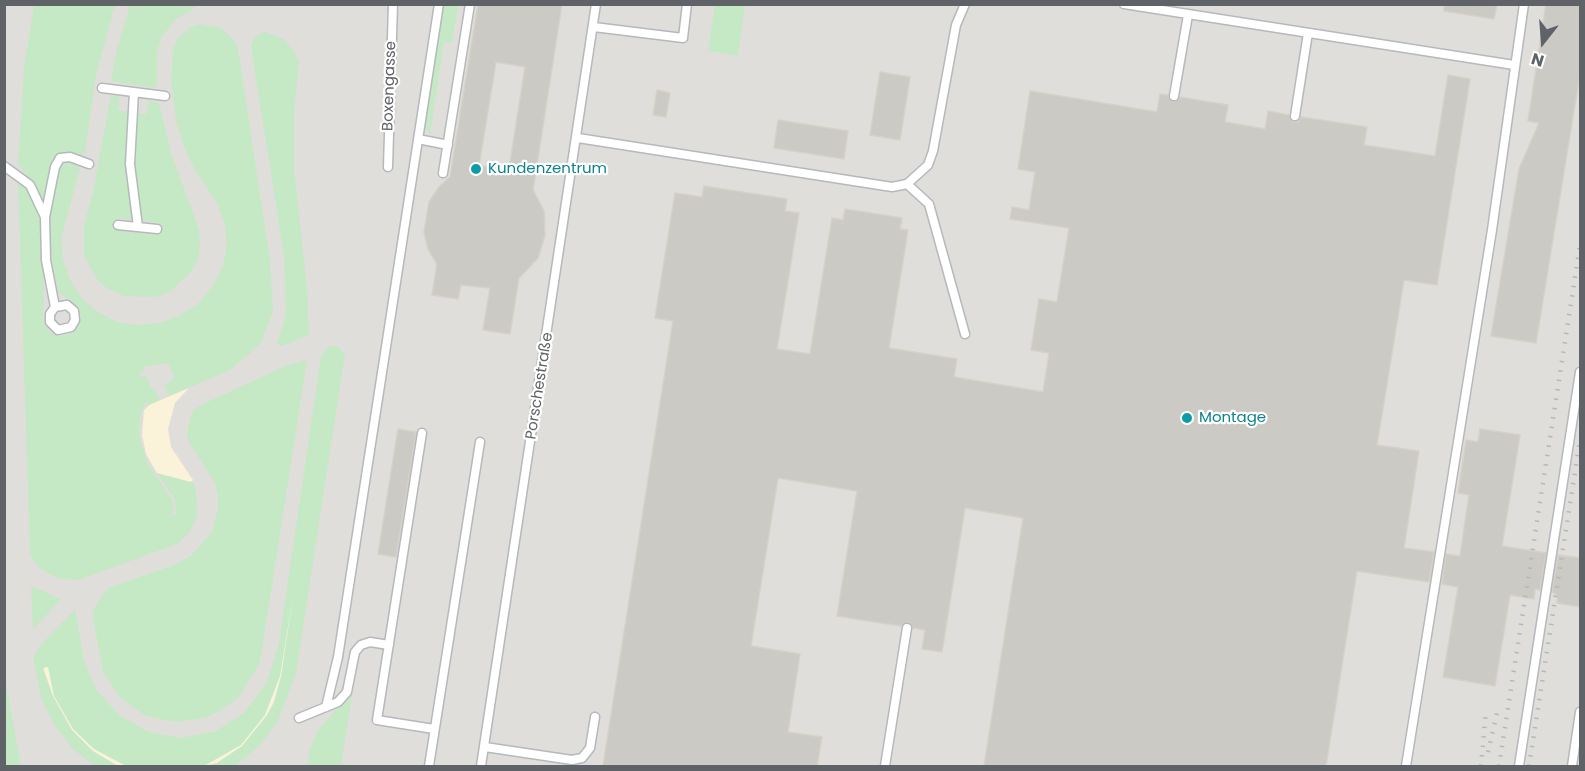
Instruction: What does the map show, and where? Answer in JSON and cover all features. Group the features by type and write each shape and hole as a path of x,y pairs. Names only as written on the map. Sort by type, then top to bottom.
{"lane":[{"name":"Boxengasse","path":"388,167 393,4"},
{"path":"326,707 338,657 439,4"},
{"path":"443,173 470,4"},
{"name":"Porschestraße","path":"481,766 578,138 596,4"},
{"path":"594,27 682,38 687,4"},
{"path":"578,138 892,187 907,184 928,165 933,151 956,25 965,4"},
{"path":"1124,4 1515,65"},
{"path":"1406,766 1491,242 1524,4"},
{"path":"1174,96 1188,15"},
{"path":"1295,116 1308,33"},
{"path":"102,88 165,96"},
{"path":"134,92 130,164 138,227"},
{"path":"418,140 448,144"},
{"path":"55,307 46,260 45,217 55,167 60,158 70,157 89,164"},
{"path":"4,166 30,185 45,217"},
{"path":"907,184 929,204 965,334"},
{"path":"118,225 157,229"},
{"path":"1519,766 1581,372"},
{"path":"422,433 377,720 434,729"},
{"path":"429,766 480,442"},
{"path":"885,766 908,628"},
{"path":"299,718 338,702 347,692 355,652 361,645 370,642 389,645"},
{"path":"1572,766 1581,712"},
{"path":"485,747 573,760 582,758 590,748 595,717"}],"shaded area":[{"path":"5,5 1580,5 1580,766 5,766"}],"green space":[{"path":"34,5 115,5 96,75 85,152 80,155 64,154 44,205 33,184 18,164 24,67"},
{"path":"130,5 195,5 194,8 176,19 162,36 157,51 157,86 155,88 111,81 116,53"},
{"path":"442,5 458,5 452,43 444,42 430,134 424,127"},
{"path":"715,5 745,5 738,56 708,51"},
{"path":"201,24 221,28 234,40 238,49 270,260 273,312 260,344 230,370 169,396 164,386 174,378 169,363 143,367 144,371 139,373 141,377 146,376 150,387 155,389 158,398 162,399 144,410 148,403 146,401 140,417 139,436 148,464 172,500 174,507 171,517 176,513 175,499 157,473 192,481 196,488 197,517 188,534 177,544 78,580 57,578 39,568 30,555 18,181 28,187 40,221 44,286 43,319 48,331 58,336 67,335 77,328 81,317 77,306 58,292 50,247 51,206 57,169 63,161 68,160 80,168 61,239 63,259 70,280 82,299 98,312 117,322 138,325 159,323 179,316 198,304 212,287 222,268 227,247 225,225 217,203 194,168 183,144 176,120 171,78 173,49 177,39 191,27"},
{"path":"265,32 283,39 295,52 299,62 294,113 294,168 307,289 309,335 282,346 277,343 286,315 284,256 251,47 254,37"},
{"path":"111,95 120,97 118,110 130,112 134,220 117,218 120,231 156,235 158,223 139,220 133,168 135,112 146,115 148,101 159,103 170,150 199,230 198,259 191,272 169,292 154,297 124,296 110,290 98,281 84,255 84,225 93,192"},
{"path":"329,346 337,346 345,354 296,673 278,721 260,745 235,766 95,766 73,749 54,725 41,697 33,658 39,647 75,610 84,660 96,690 120,716 149,732 181,738 216,731 244,713 267,682 279,643 321,356"},
{"path":"307,360 260,662 239,697 218,712 205,718 176,722 146,716 119,696 103,672 92,612 104,592 111,587 174,565 191,556 212,532 218,509 218,494 214,481 189,442 187,433 191,414 197,407 283,367"},
{"path":"31,586 61,599 33,629"},
{"path":"5,630 6,684 21,766 5,766"},
{"path":"352,683 354,683 341,766 307,766 310,749 318,730 347,698"}],"sand":[{"path":"189,388 175,403 168,429 171,447 193,480 191,482 157,473 146,454 142,435 144,410 149,405"},
{"path":"294,590 281,676 274,702 267,715 242,746 217,763 204,766 241,745 265,715 280,676"},
{"path":"48,667 54,696 73,729 94,749 126,766 118,766 93,751 72,730 53,696 43,668"}],"building":[{"name":"Kundenzentrum","path":"478,4 562,4 533,190 544,211 545,235 538,258 519,278 510,334 483,330 490,288 461,285 458,299 432,295 437,264 428,249 424,232 429,202 439,187 450,177","holes":["496,62 525,67 509,169 479,166"]},
{"path":"1444,4 1497,4 1494,19 1444,11"},
{"path":"1546,4 1581,4 1581,68 1536,343 1491,336 1519,169 1539,123 1528,121"},
{"path":"880,72 910,77 900,140 870,135"},
{"name":"Montage","path":"1448,75 1470,79 1437,285 1404,280 1377,445 1419,451 1404,548 1434,552 1429,582 1357,571 1326,766 984,766 1023,518 965,508 942,652 922,649 925,630 913,628 909,622 901,626 837,616 857,491 778,478 751,646 800,654 788,732 822,737 817,766 603,766 673,321 655,318 675,193 702,197 704,186 787,199 785,211 799,213 777,349 810,354 832,218 843,220 845,209 902,218 900,229 908,230 889,348 957,359 954,377 1043,392 1049,353 1031,350 1039,299 1057,302 1069,228 1010,219 1012,207 1029,210 1035,172 1018,169 1030,91 1157,112 1160,94 1168,95 1173,102 1180,97 1228,105 1225,122 1265,129 1268,111 1289,115 1293,122 1298,122 1301,117 1367,127 1364,145 1435,156"},
{"path":"657,90 670,93 666,117 653,115"},
{"path":"778,120 848,131 844,159 774,148"},
{"path":"398,429 416,432 396,557 378,554"},
{"path":"1480,429 1520,435 1502,546 1546,553 1540,590 1535,589 1534,599 1510,595 1495,686 1443,677 1458,587 1442,584 1446,554 1460,556 1469,495 1458,493 1466,440 1478,442"},
{"path":"1558,555 1581,558 1581,607 1557,603 1558,596 1552,592"}],"railway":[{"path":"1499,766 1580,245"},
{"path":"1529,766 1580,440"},
{"path":"1481,766 1486,711"},
{"path":"1488,752 1497,713"}],"place":[{"name":"Kundenzentrum","path":"476,169"},
{"name":"Montage","path":"1187,418"}]}
